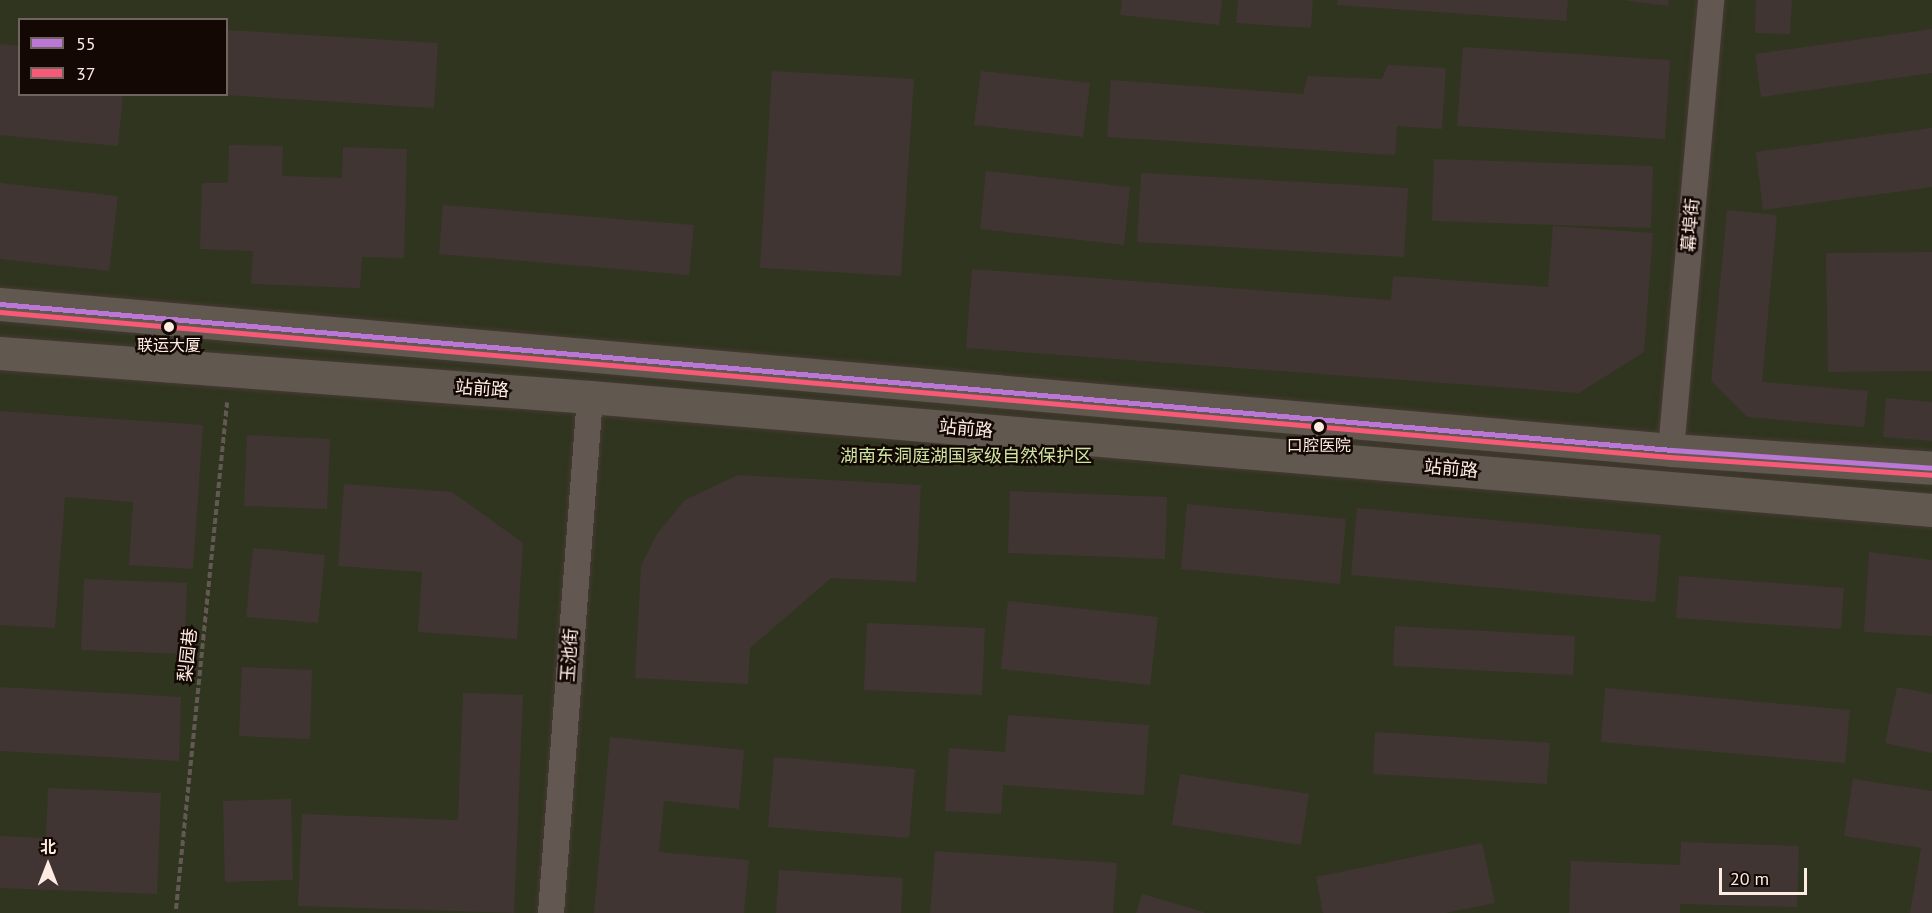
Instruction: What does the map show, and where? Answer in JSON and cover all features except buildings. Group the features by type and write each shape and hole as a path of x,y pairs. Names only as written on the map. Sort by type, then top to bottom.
{"main road":[{"path":"0,304 1671,450 1932,468"},
{"name":"站前路","path":"0,353 590,397 1932,510"}],"street":[{"name":"幕埠街","path":"1671,450 1711,0"},
{"name":"玉池街","path":"551,913 590,397"}],"path":[{"name":"梨园巷","path":"176,909 227,403"}],"green space":[{"name":"湖南东洞庭湖国家级自然保护区","path":"0,0 1932,0 1932,913 0,913"}],"transit line":[{"name":"55","path":"0,304 1671,450 1932,468"},
{"name":"37","path":"0,312 1670,457 1931,475"}],"place":[{"name":"联运大厦","path":"169,327"},
{"name":"口腔医院","path":"1319,427"}]}
